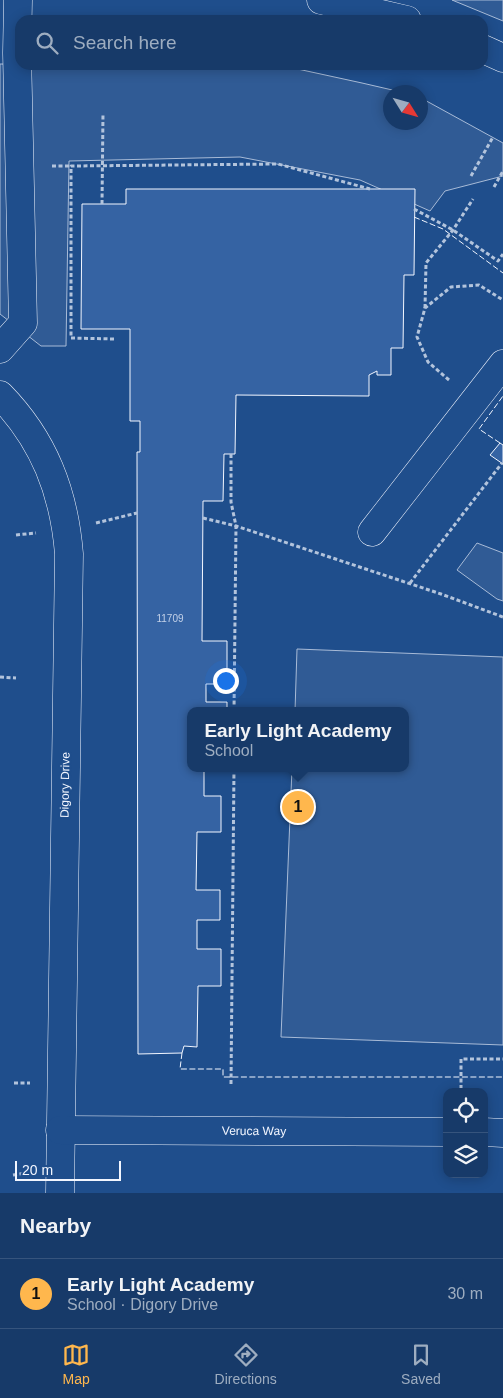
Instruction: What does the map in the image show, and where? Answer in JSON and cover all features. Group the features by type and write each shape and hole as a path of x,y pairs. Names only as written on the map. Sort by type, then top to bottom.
{"street":[{"path":"18,0 18,15"},
{"path":"321,0 386,15"},
{"path":"488,52 503,58"},
{"path":"0,349 23,323 17,70"},
{"path":"372,532 499,370"},
{"name":"Digory Drive","path":"0,395 28,427 53,474 62,501 69,554 60,1193"},
{"name":"Veruca Way","path":"60,1130 443,1132"},
{"path":"488,1132 503,1133"}],"path":[{"path":"102,204 103,113"},
{"path":"471,176 493,137"},
{"path":"114,339 71,338 71,166 278,164 370,189"},
{"path":"494,186 503,171"},
{"path":"473,199 453,230 426,263 425,308 417,338 428,362 450,382 473,384 499,370"},
{"path":"414,209 453,230 498,261 503,254"},
{"path":"425,308 451,288 479,285 503,300"},
{"path":"231,454 231,502 236,526 234,707"},
{"path":"410,583 502,463"},
{"path":"92,525 137,514"},
{"path":"203,518 236,526 410,583 503,617"},
{"path":"16,535 36,533"},
{"path":"0,677 16,678"},
{"path":"231,1084 234,772"},
{"path":"461,1088 461,1059 503,1059"},
{"path":"14,1083 32,1083"},
{"path":"13,1175 32,1172"}],"shaded area":[{"path":"452,0 503,0 503,21"},
{"path":"0,64 15,64 15,70 302,70 383,88 383,130 428,130 428,102 503,143 503,176 445,191 430,211 360,180 240,157 69,161 66,346 41,346 0,314"},
{"path":"477,543 503,553 503,601 497,599 457,570"},
{"path":"297,649 503,657 503,1045 281,1037 292,772 409,772 409,707 295,707"}],"building":[{"path":"126,189 415,189 414,275 404,275 403,348 391,348 391,375 377,375 377,371 369,375 369,396 236,395 235,454 224,454 223,501 203,501 202,641 227,641 227,684 206,684 206,702 227,702 227,707 187,707 187,772 204,772 204,796 221,796 221,832 197,832 196,890 220,890 220,920 197,920 197,949 221,949 221,986 198,986 197,1047 184,1046 182,1053 138,1054 137,452 140,452 140,421 130,421 130,329 81,329 82,204 126,204"},
{"path":"500,443 503,445 503,464 490,455"}],"fence":[{"path":"414,217 443,229 503,273"},
{"path":"500,443 479,429 503,396"},
{"path":"182,1053 180,1069 223,1069 223,1077 503,1077"}],"place":[{"name":"Early Light Academy","path":"298,807"}]}
